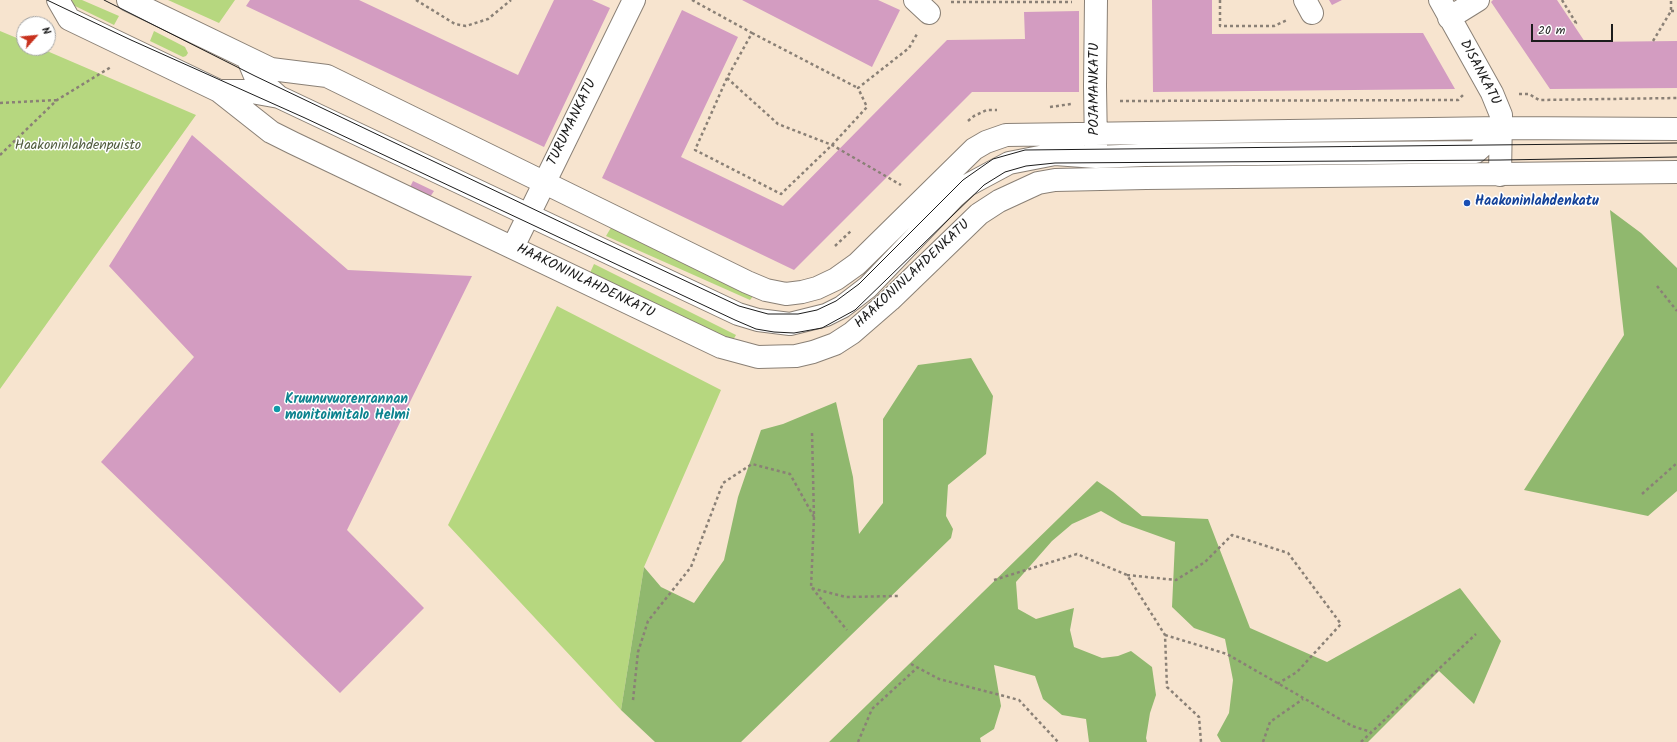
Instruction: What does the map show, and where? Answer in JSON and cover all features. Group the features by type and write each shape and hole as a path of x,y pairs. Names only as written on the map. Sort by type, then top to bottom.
{"street":[{"name":"HAAKONINLAHDENKATU","path":"58,0 69,19 219,91 271,132 292,143 479,233 513,247 575,279 721,347 758,358 796,356 814,352 834,344 852,333 890,300 978,214 999,201 1038,183 1055,180 1097,179 1677,172"},
{"path":"128,0 271,70 327,76 544,181 747,282 766,290 786,294 818,288 836,279 857,264 974,149 986,142 1006,135 1502,128 1677,129"},
{"name":"TURUMANKATU","path":"513,247 634,0"},
{"path":"1445,9 1478,0"},
{"name":"POJAMANKATU","path":"1096,1 1095,86 1097,179"},
{"name":"DISANKATU","path":"1445,9 1492,93 1501,115 1502,128 1500,175"},
{"name":"HAAKONINLAHDENKATU","path":"248,60 255,76 279,97"},
{"name":"HAAKONINLAHDENKATU","path":"219,91 246,91 279,97 738,314 758,320 790,324 826,315 854,298 868,287 954,197 989,173 1009,163 1031,157 1055,154 1096,157 1476,152"},
{"path":"1500,175 1476,152 1502,128"}],"path":[{"path":"416,0 455,24 466,26 488,19 511,0"},
{"path":"692,0 858,88 867,107 832,145 781,194 695,150 727,78 752,33"},
{"path":"1220,0 1220,26 1274,26 1309,7"},
{"path":"1562,0 1576,23 1573,24"},
{"path":"1653,41 1671,11 1671,0"},
{"path":"858,88 909,48 922,7 947,2 1096,1"},
{"path":"1671,11 1677,11"},
{"path":"0,156 58,100 113,66"},
{"path":"727,78 778,124 832,145 901,185"},
{"path":"0,103 58,100"},
{"path":"1657,286 1677,311"},
{"path":"812,433 814,517 811,588 847,630"},
{"path":"1642,494 1677,463"},
{"path":"633,700 638,652 648,621 691,567 723,482 752,464 790,474 814,517"},
{"path":"994,580 1077,554 1127,575 1176,580 1205,562 1232,535 1288,553 1341,624 1297,672 1277,684"},
{"path":"1127,575 1165,635 1167,687 1199,717 1201,742"},
{"path":"811,588 846,597 898,596"},
{"path":"1361,742 1476,634"},
{"path":"1165,635 1227,654 1352,726 1371,732"},
{"path":"911,664 939,679 1019,700 1058,742"},
{"path":"858,742 872,708 918,667"},
{"path":"1263,742 1270,722 1303,699"}],"green space":[{"path":"72,0 82,0 119,16 114,25 73,5"},
{"path":"168,0 235,0 219,23"},
{"name":"Haakoninlahdenpuisto","path":"0,31 16,38 16,56 56,55 196,115 0,389"},
{"path":"154,31 185,47 188,53 186,56 183,57 150,41"},
{"path":"1610,210 1641,233 1677,268 1677,491 1648,516 1524,490 1624,335"},
{"path":"612,226 754,295 750,300 606,236"},
{"path":"594,264 736,335 732,342 589,275"},
{"path":"557,306 721,390 644,567 621,710 448,525"},
{"path":"971,358 993,396 986,454 948,485 946,516 953,529 951,538 741,742 655,742 621,710 644,567 661,587 694,603 724,560 738,497 761,430 783,424 836,402 853,477 859,534 883,503 883,419 918,365"},
{"path":"1097,481 1142,516 1208,519 1250,628 1327,662 1460,588 1501,641 1474,704 1439,671 1368,742 1221,742 1217,735 1229,713 1233,680 1225,639 1194,628 1172,607 1175,542 1122,523 1101,511 1072,524 1052,541 1016,582 1018,609 1036,619 1074,608 1070,630 1074,647 1102,658 1118,656 1131,651 1152,667 1156,695 1150,713 1146,738 1147,742 1089,742 1086,719 1062,715 1043,699 1035,676 994,665 1001,706 994,729 980,738 981,742 829,742"}],"building":[{"path":"250,0 359,0 518,75 554,0 592,0 610,8 544,147 246,6"},
{"path":"742,0 878,0 900,10 872,67"},
{"path":"1152,0 1212,0 1212,34 1423,33 1455,89 1153,92"},
{"path":"1329,0 1342,0 1332,5"},
{"path":"1493,0 1557,0 1585,42 1677,41 1677,88 1550,89 1491,2"},
{"path":"682,10 738,37 681,157 783,206 947,40 1025,39 1024,12 1079,11 1079,92 972,92 794,270 602,178"},
{"name":"Kruunuvuorenrannan monitoimitalo Helmi","path":"192,135 348,270 472,276 347,530 424,608 340,693 101,462 194,357 109,266"},
{"path":"413,181 434,191 430,197 410,187"}],"tram line":[{"path":"47,0 131,40 305,118 735,320 756,329 774,332 794,333 822,328 855,310 984,185 1005,172 1026,166 1055,163 1501,160 1677,157"},
{"path":"104,0 255,76 594,238 739,306 768,314 798,314 817,310 836,301 859,284 963,180 993,159 1025,150 1677,143"}],"place":[{"name":"Haakoninlahdenkatu","path":"1467,203"},
{"name":"Kruunuvuorenrannan monitoimitalo Helmi","path":"277,409"}]}
